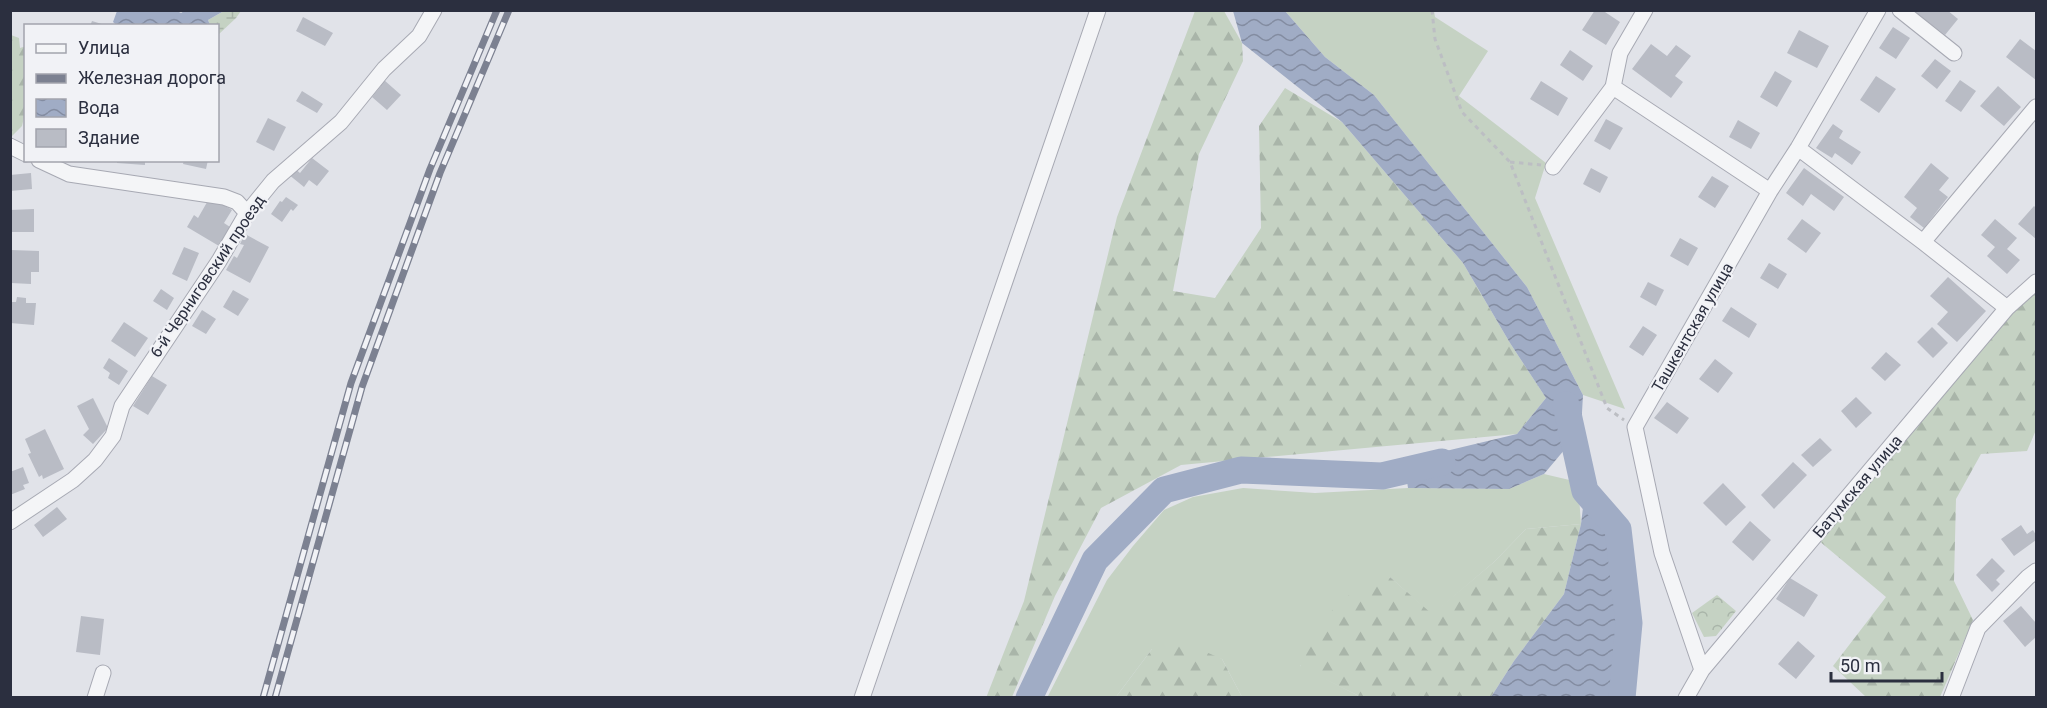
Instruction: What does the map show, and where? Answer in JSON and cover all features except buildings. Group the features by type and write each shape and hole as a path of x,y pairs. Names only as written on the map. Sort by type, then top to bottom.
{"street":[{"name":"6-й Черниговский проезд","path":"10,522 73,480 94,460 112,436 122,406 219,261 247,213 273,181 341,122 384,69 418,36 434,10"},
{"path":"862,698 1098,10"},
{"path":"1553,167 1613,87 1620,53 1645,10"},
{"name":"Ташкентская улица","path":"1635,427 1770,191 1798,148 1878,10"},
{"path":"1900,10 1954,53"},
{"path":"1613,87 1770,191"},
{"path":"1923,242 2037,107"},
{"path":"10,146 24,153"},
{"path":"1798,148 2007,308"},
{"path":"43,162 69,174 224,197 237,202 247,213"},
{"name":"Батумская улица","path":"1686,698 1702,670 2007,308 2037,282"},
{"path":"1635,427 1662,553 1702,670"},
{"path":"1950,698 1978,628 2028,576 2037,571"},
{"path":"95,698 103,673"}],"path":[{"path":"1432,10 1434,39 1462,112 1510,162 1607,408 1635,427"},
{"path":"1510,162 1553,167"}],"green space":[{"path":"224,11 241,11 219,34 219,24 210,24 208,20"},
{"path":"1195,11 1224,11 1242,43 1243,61 1199,154 1173,291 1215,298 1261,228 1259,126 1285,88 1342,122 1463,263 1510,343 1546,398 1517,434 1181,465 1101,508 1055,596 1012,697 986,698 1024,601 1117,217"},
{"path":"1285,11 1434,11 1435,17 1488,51 1459,96 1546,163 1535,198 1625,409 1583,395 1527,287 1374,95 1325,57"},
{"path":"11,35 19,38 20,48 24,47 24,117 22,126 11,137"},
{"path":"2036,291 2036,430 2027,451 1981,454 1956,499 1954,581 1973,620 1940,697 1866,697 1833,666 1886,597 1818,540 2011,313"},
{"path":"1544,474 1578,482 1581,524 1526,529 1494,562 1432,615 1390,577 1300,666 1361,697 1242,697 1222,659 1152,649 1116,697 1047,698 1107,580 1164,510 1193,497 1243,488 1315,493 1408,488 1509,489"},
{"path":"1581,524 1564,594 1514,661 1491,697 1361,697 1300,667 1309,640 1341,599 1390,577 1432,614 1494,562 1526,529"},
{"path":"1717,595 1736,611 1716,636 1704,637 1692,613"},
{"path":"1190,645 1222,659 1242,697 1116,697 1152,649"}],"water":[{"path":"117,11 222,12 208,20 210,24 116,24 113,22"},
{"path":"1233,11 1285,11 1325,57 1374,95 1527,287 1583,395 1581,430 1544,474 1509,489 1408,488 1404,461 1517,434 1546,398 1510,343 1463,263 1342,122 1242,43"},
{"path":"1585,491 1618,529 1629,623 1622,697 1491,697 1514,661 1564,594 1581,524"}],"waterway":[{"path":"1566,405 1585,491 1618,529 1629,623 1622,698"},
{"path":"1029,698 1095,560 1164,490 1241,470 1382,476 1442,462"}],"railway":[{"path":"263,698 351,383 430,169 497,10"},
{"path":"275,698 362,387 440,173 509,10"}]}
